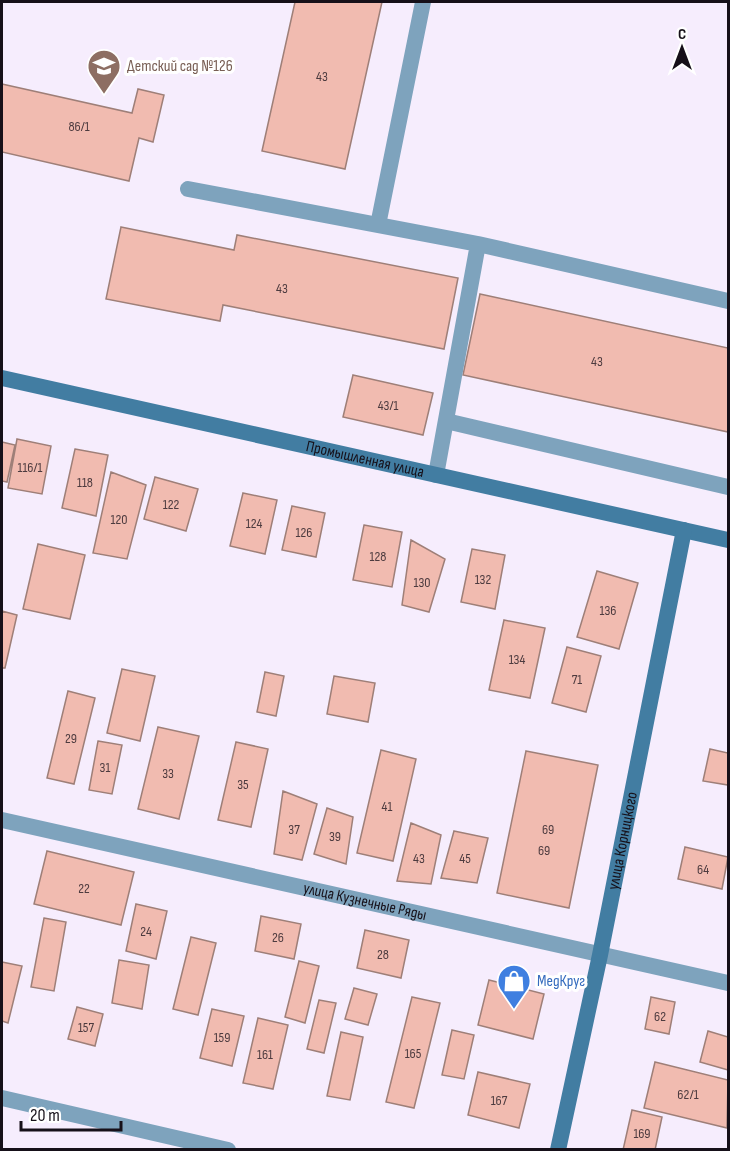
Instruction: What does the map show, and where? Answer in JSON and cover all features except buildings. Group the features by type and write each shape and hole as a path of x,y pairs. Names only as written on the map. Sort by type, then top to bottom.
{"main road":[{"name":"Промышленная улица","path":"2,378 729,540"},
{"name":"улица Корницкого","path":"558,1149 600,955 684,530"}],"street":[{"path":"378,225 423,2"},
{"path":"188,189 477,244 729,302"},
{"path":"436,475 477,244"},
{"path":"446,421 729,487"},
{"name":"улица Кузнечные Ряды","path":"2,819 729,983"},
{"path":"2,1098 228,1149"}],"place":[{"name":"Детский сад №126","path":"104,95"},
{"name":"МедКруг","path":"514,1010"}]}
